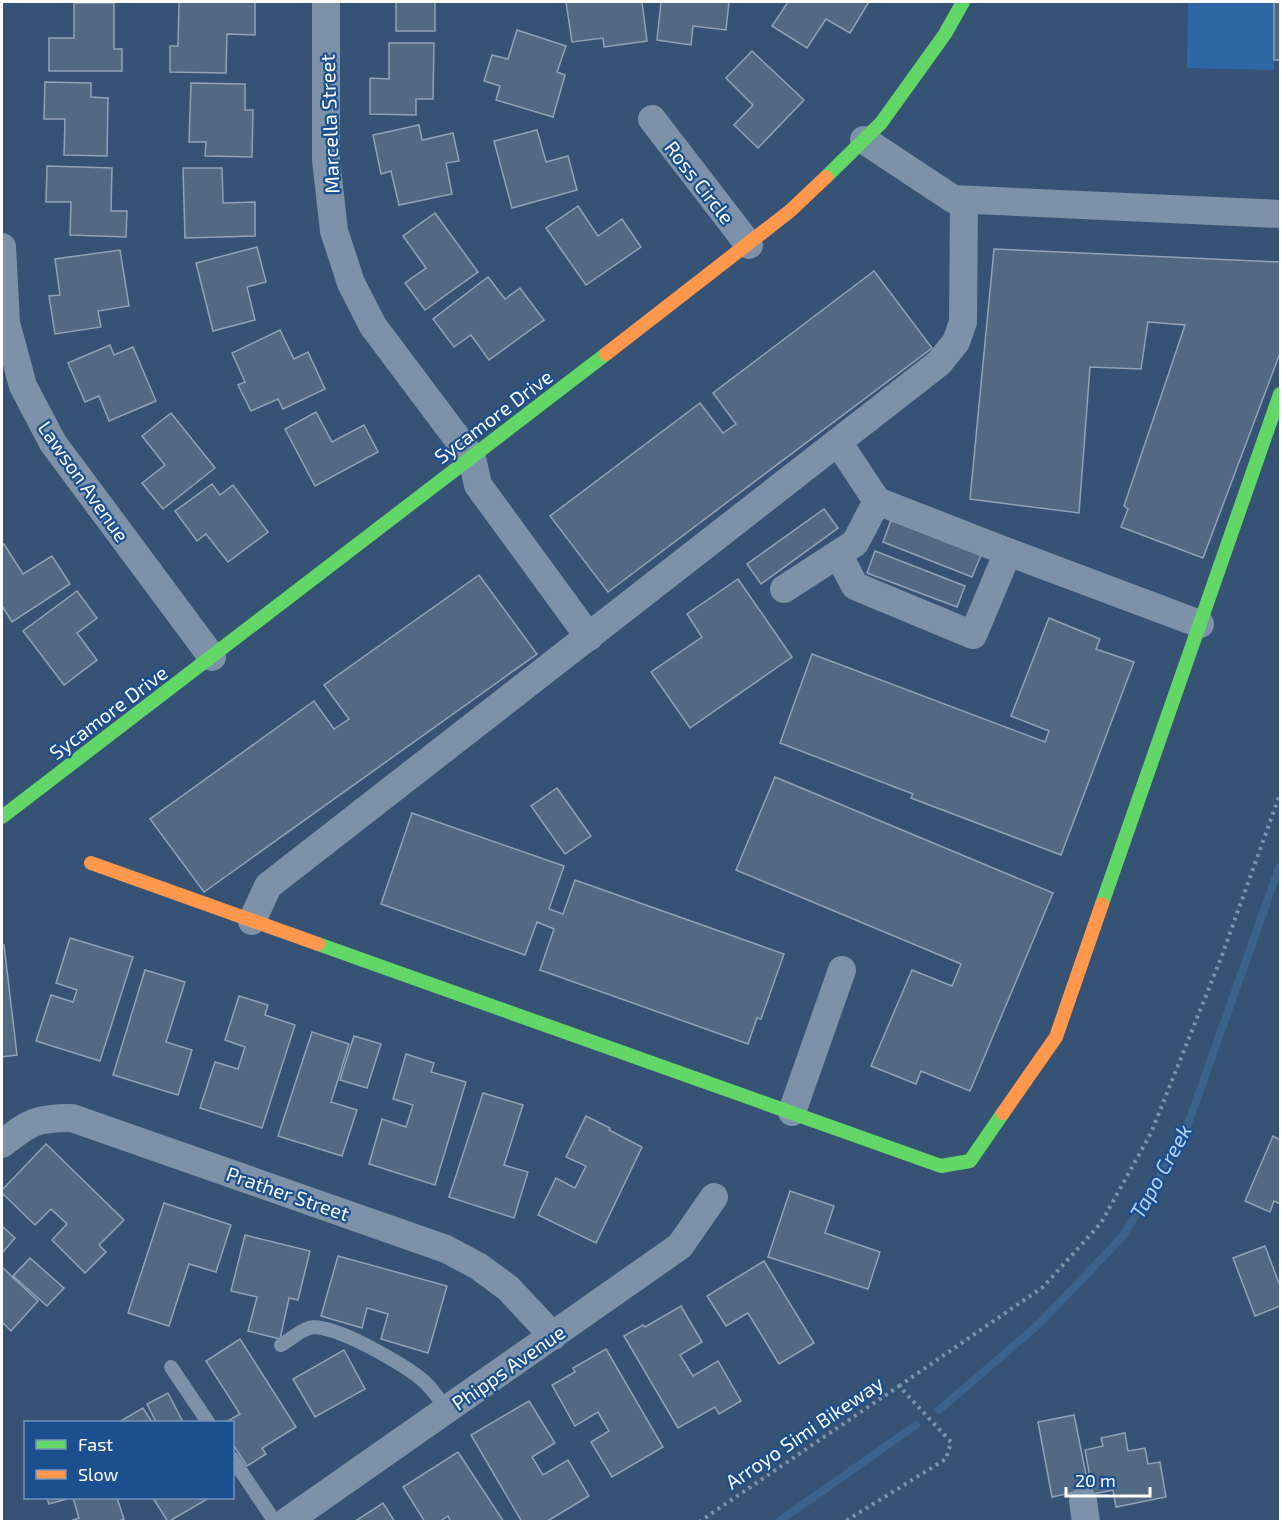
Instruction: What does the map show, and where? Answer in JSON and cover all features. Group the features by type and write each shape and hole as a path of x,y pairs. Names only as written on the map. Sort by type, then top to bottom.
{"street":[{"name":"Marcella Street","path":"326,2 326,160 334,231 351,283 373,326 472,458"},
{"name":"Sycamore Drive","path":"2,817 749,245 790,211 881,123 945,34 963,2"},
{"name":"Ross Circle","path":"652,118 749,245"},
{"path":"864,140 953,199 1281,214"},
{"path":"252,921 268,886 939,363 956,342 963,322 964,200"},
{"name":"Lawson Avenue","path":"2,248 6,323 23,386 53,443 212,657"},
{"path":"91,863 941,1166 970,1161 1056,1037 1281,394"},
{"path":"838,442 877,501 1200,624"},
{"path":"472,458 478,485 589,636"},
{"path":"784,589 855,543 877,501"},
{"path":"838,554 855,586 973,635 1008,552"},
{"path":"792,1112 842,970"},
{"name":"Prather Street","path":"2,1143 25,1126 44,1118 72,1118 94,1125 446,1249 478,1266 508,1288 553,1336"},
{"name":"Phipps Avenue","path":"286,1521 680,1246 714,1197"}],"lane":[{"path":"281,1345 309,1328 337,1333 401,1363 423,1380 447,1410"},
{"path":"171,1367 207,1421"},
{"path":"234,1461 275,1521"}],"path":[{"path":"899,1386 1043,1287 1101,1223 1151,1133 1221,958 1281,794"},
{"name":"Arroyo Simi Bikeway","path":"699,1521 899,1386 951,1442 946,1459 844,1521"}],"shaded area":[{"path":"1188,2 1274,2 1274,70 1187,68"}],"building":[{"path":"179,2 255,2 255,35 227,34 226,73 170,72 170,46 178,46"},
{"path":"396,2 435,2 435,31 396,31"},
{"path":"566,2 642,2 647,41 604,47 603,38 572,42"},
{"path":"661,2 729,2 726,30 693,26 691,45 657,40"},
{"path":"788,2 869,2 850,33 826,19 807,48 772,26"},
{"path":"1274,2 1280,2 1280,60 1274,60"},
{"path":"74,3 114,3 114,49 122,49 122,71 49,71 49,38 74,38"},
{"path":"517,30 566,46 557,72 565,75 553,117 496,100 500,86 484,81 492,55 508,59"},
{"path":"389,43 434,43 433,99 416,99 416,115 370,114 370,78 389,79"},
{"path":"752,51 804,100 758,148 734,125 753,105 726,78"},
{"path":"45,82 91,83 91,97 108,98 107,156 64,155 65,119 44,119"},
{"path":"191,83 245,84 245,110 253,110 252,157 205,156 206,142 189,142"},
{"path":"419,125 422,140 453,133 459,161 446,163 452,194 399,205 391,171 381,174 373,135"},
{"path":"537,130 546,162 568,156 577,190 512,208 494,141"},
{"path":"47,166 112,168 111,211 127,211 126,237 70,235 71,202 46,202"},
{"path":"183,168 222,168 223,203 255,202 255,236 185,238"},
{"path":"578,206 598,236 622,219 641,247 586,285 546,228"},
{"path":"435,213 478,272 425,310 405,283 426,268 403,236"},
{"path":"257,247 266,282 247,287 255,320 213,331 196,263"},
{"path":"994,249 1280,262 1280,353 1203,558 1121,527 1128,509 1124,506 1185,325 1148,322 1141,369 1090,367 1079,513 970,499"},
{"path":"120,250 129,306 98,311 101,327 55,334 49,296 60,295 55,259"},
{"path":"874,271 932,348 608,592 550,516 700,403 723,433 736,424 713,393"},
{"path":"488,277 505,299 520,288 544,320 489,360 471,335 454,347 433,319"},
{"path":"280,330 294,359 308,352 325,389 283,409 278,399 251,411 238,385 245,382 232,353"},
{"path":"110,345 114,355 133,347 156,401 109,421 99,396 85,402 68,363"},
{"path":"316,412 332,442 364,425 378,452 315,486 285,429"},
{"path":"171,413 215,468 163,509 142,483 165,465 142,436"},
{"path":"212,484 220,495 233,485 268,532 228,562 206,534 197,541 175,511"},
{"path":"824,509 838,528 761,584 747,564"},
{"path":"891,520 981,555 972,577 883,542"},
{"path":"4,544 23,574 52,556 70,584 12,622 2,606 2,546"},
{"path":"875,551 965,586 957,607 867,573"},
{"path":"479,575 537,654 204,892 150,819 314,701 334,729 349,719 324,685"},
{"path":"738,579 792,657 690,728 651,672 702,637 687,614"},
{"path":"77,591 97,618 77,633 97,660 64,685 23,631"},
{"path":"1049,618 1100,639 1096,649 1134,662 1061,855 911,798 913,794 780,743 812,654 1045,742 1049,731 1011,716"},
{"path":"775,777 1053,893 970,1091 921,1071 916,1084 871,1066 912,970 952,986 961,964 736,870"},
{"path":"557,788 591,836 565,854 531,806"},
{"path":"412,813 564,866 549,909 563,914 575,880 784,954 761,1019 757,1018 748,1044 540,970 554,929 537,922 525,955 381,904"},
{"path":"70,938 133,957 100,1061 36,1041 51,995 73,1002 77,990 56,983"},
{"path":"2,945 4,945 17,1055 2,1057"},
{"path":"145,970 185,982 166,1042 192,1050 178,1095 113,1075"},
{"path":"239,996 268,1005 265,1015 295,1025 262,1128 200,1108 215,1062 238,1069 245,1047 225,1040"},
{"path":"312,1032 349,1044 331,1102 357,1110 342,1156 278,1136"},
{"path":"354,1036 381,1044 367,1088 340,1080"},
{"path":"406,1054 434,1063 431,1072 466,1082 435,1185 369,1164 382,1119 406,1127 413,1105 393,1099"},
{"path":"483,1093 523,1105 504,1165 528,1172 514,1218 449,1197"},
{"path":"586,1116 642,1147 596,1243 538,1215 556,1178 575,1188 586,1166 566,1157"},
{"path":"1273,1136 1280,1140 1280,1204 1274,1201 1270,1212 1245,1201"},
{"path":"46,1144 124,1220 99,1245 106,1252 85,1273 52,1240 67,1224 51,1209 35,1225 2,1193 2,1190"},
{"path":"790,1191 834,1206 825,1233 880,1252 868,1289 768,1257"},
{"path":"164,1203 231,1225 216,1272 189,1264 169,1326 128,1313"},
{"path":"2,1226 15,1238 2,1253"},
{"path":"245,1235 310,1251 298,1300 289,1298 280,1339 248,1331 257,1297 231,1291"},
{"path":"1265,1246 1280,1286 1280,1306 1255,1316 1233,1258"},
{"path":"338,1256 447,1286 428,1353 381,1339 388,1314 367,1308 362,1328 321,1316"},
{"path":"30,1258 64,1288 47,1306 13,1276"},
{"path":"764,1261 814,1343 779,1364 748,1313 726,1326 707,1296"},
{"path":"2,1267 38,1301 11,1331 2,1322"},
{"path":"681,1306 702,1342 680,1355 693,1376 718,1361 741,1401 719,1414 715,1407 678,1428 624,1336 643,1325 645,1327"},
{"path":"240,1339 296,1427 262,1448 266,1454 247,1466 234,1446 234,1421 228,1421 240,1414 206,1361"},
{"path":"606,1349 663,1447 612,1477 591,1442 609,1431 598,1412 575,1426 552,1385 575,1372 573,1368"},
{"path":"344,1350 365,1389 315,1417 293,1379"},
{"path":"168,1393 182,1421 156,1421 147,1404"},
{"path":"529,1401 555,1443 532,1457 543,1475 568,1460 589,1496 546,1522 522,1522 471,1435"},
{"path":"143,1408 151,1421 121,1421"},
{"path":"1074,1415 1089,1489 1052,1497 1038,1422"},
{"path":"1125,1433 1128,1451 1145,1448 1148,1464 1160,1462 1166,1497 1116,1507 1113,1490 1093,1494 1085,1450 1103,1446 1101,1438"},
{"path":"458,1452 504,1522 451,1522 448,1516 439,1522 425,1522 403,1487"},
{"path":"47,1499 66,1499 49,1504"},
{"path":"73,1499 117,1499 124,1519 117,1522 68,1522 79,1518"},
{"path":"154,1499 207,1499 168,1522"},
{"path":"383,1503 395,1522 354,1522"}],"waterway":[{"name":"Tapo Creek","path":"939,1410 1040,1323 1123,1236 1183,1138 1280,865"},
{"name":"Tapo Creek","path":"778,1522 916,1425"}],"traffic: fast":[{"path":"826,177 881,123 945,34 963,2"},
{"path":"2,817 606,354"},
{"path":"1102,904 1280,394"},
{"path":"318,944 941,1166 970,1161 1003,1113"}],"traffic: slow":[{"path":"606,354 790,211 826,177"},
{"path":"91,863 318,944"},
{"path":"1003,1113 1056,1037 1102,904"}]}
